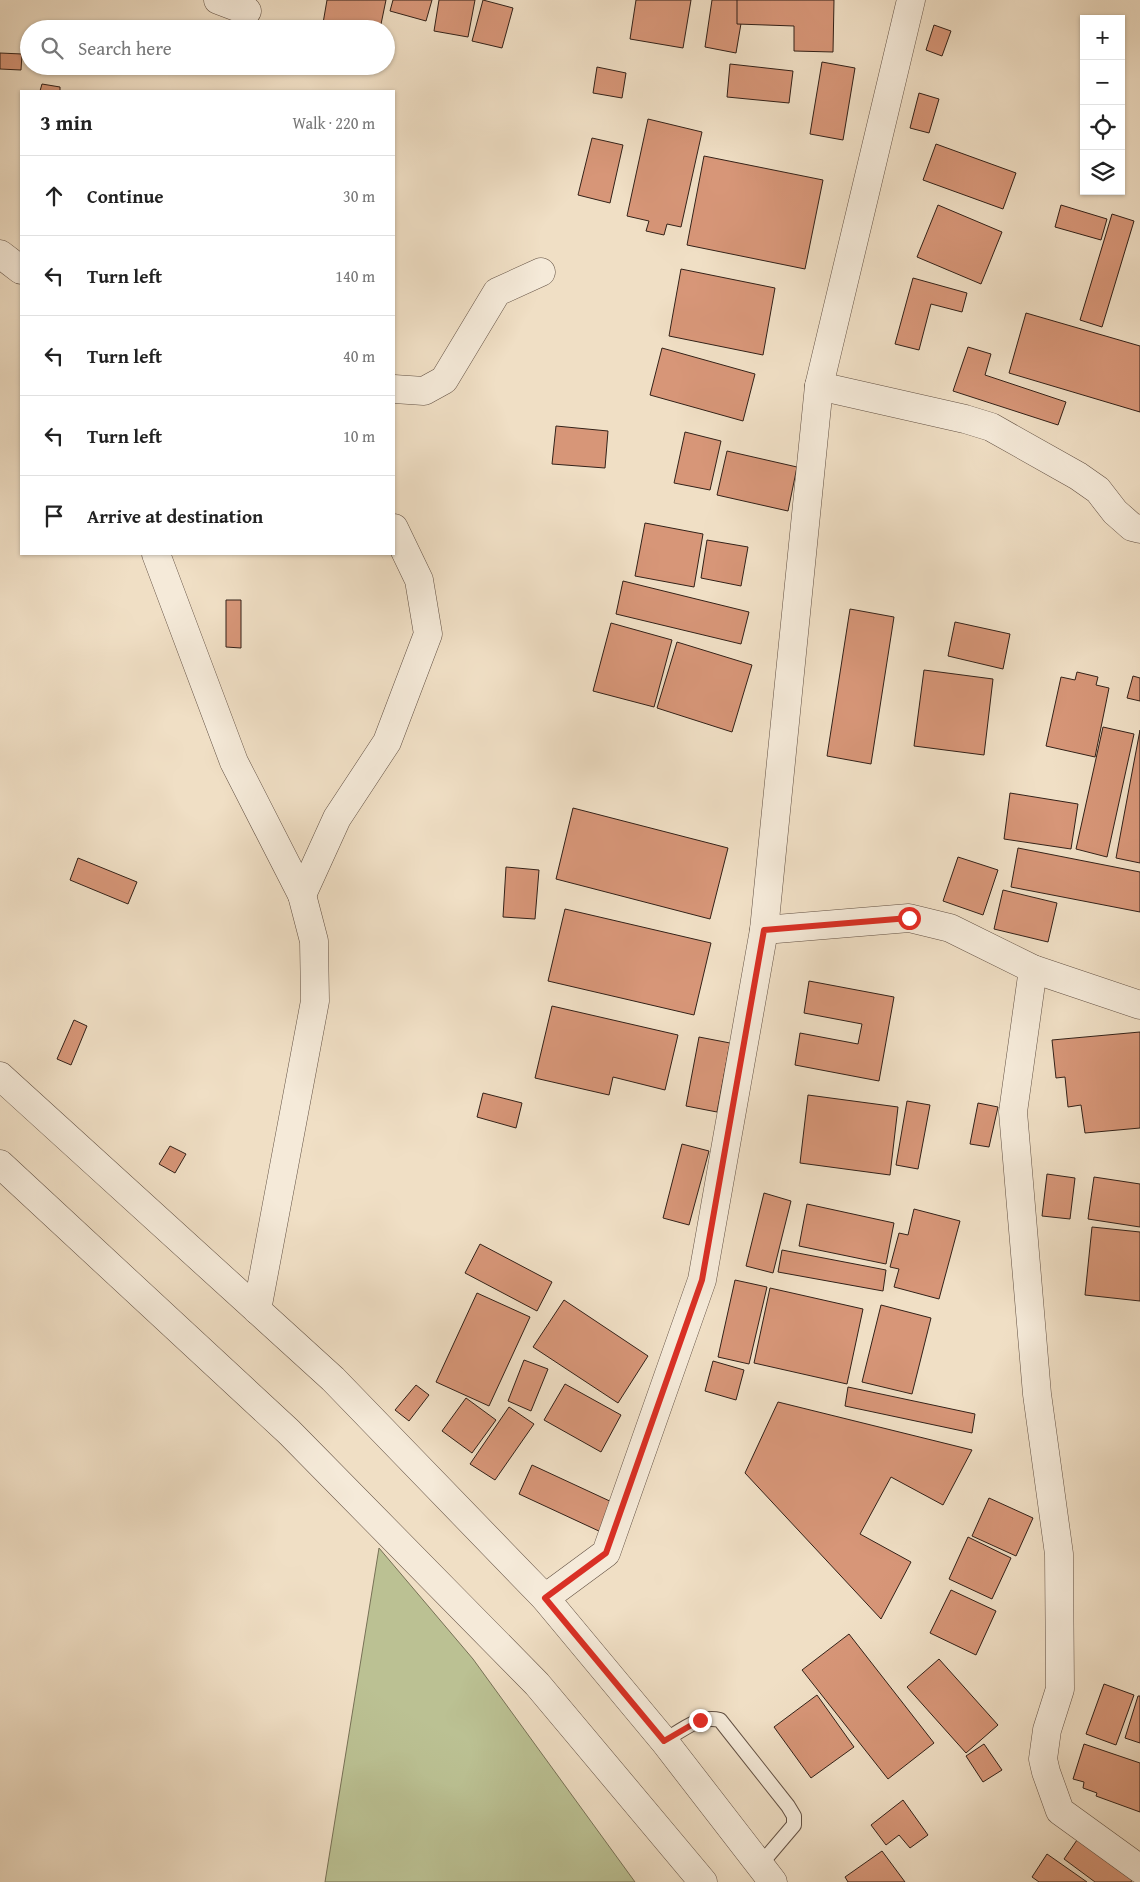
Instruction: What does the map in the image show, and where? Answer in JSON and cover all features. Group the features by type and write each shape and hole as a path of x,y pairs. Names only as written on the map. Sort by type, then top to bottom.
{"street":[{"path":"218,0 247,11"},
{"path":"545,1598 606,1553 702,1280 764,930 819,386 911,0"},
{"path":"0,254 20,269"},
{"path":"395,389 424,391 444,380 497,292 541,272"},
{"path":"819,386 965,419 991,427 1098,490 1115,512 1132,527 1140,528"},
{"path":"302,894 337,818 387,742 428,634 419,580 395,530"},
{"path":"156,555 234,762 302,894 314,941 315,1001 256,1310"},
{"path":"764,930 909,918 950,928 1033,969 1140,1005"},
{"path":"1033,969 1012,1112 1037,1394 1059,1554 1060,1689 1047,1730 1044,1758 1046,1772 1060,1811 1140,1870"},
{"path":"0,1076 332,1379 545,1598 664,1741 766,1873"},
{"path":"0,1164 289,1432 530,1677 703,1882"}],"lane":[{"path":"664,1741 700,1720 710,1718 720,1720 788,1806 794,1816 794,1825 766,1873"}],"green space":[{"path":"379,1548 473,1659 635,1882 325,1882"}],"building":[{"path":"327,0 386,0 382,20 324,20"},
{"path":"393,0 432,0 426,21 390,11"},
{"path":"439,0 475,0 468,37 434,31"},
{"path":"483,0 513,8 502,48 472,41"},
{"path":"636,0 691,0 683,48 630,39"},
{"path":"712,0 745,0 736,53 705,47"},
{"path":"737,0 834,0 833,52 794,51 794,26 737,24"},
{"path":"934,25 951,31 942,56 926,50"},
{"path":"0,53 20,54 20,70 0,69"},
{"path":"822,62 855,68 843,140 810,134"},
{"path":"730,64 793,71 789,103 727,97"},
{"path":"597,67 626,73 622,98 593,93"},
{"path":"42,84 60,87 60,90 40,90"},
{"path":"919,93 939,99 929,133 910,128"},
{"path":"648,119 702,132 681,227 667,224 664,235 646,231 649,221 627,216"},
{"path":"592,138 623,145 610,203 578,195"},
{"path":"936,144 1016,173 1003,209 923,180"},
{"path":"704,156 823,180 805,269 687,245"},
{"path":"938,205 1002,232 981,284 917,257"},
{"path":"1061,205 1107,219 1101,240 1055,227"},
{"path":"1112,214 1134,221 1102,327 1080,320"},
{"path":"681,269 775,288 763,355 669,336"},
{"path":"913,278 967,293 962,312 931,304 919,350 895,344"},
{"path":"1026,313 1140,346 1140,412 1009,373"},
{"path":"968,347 991,354 985,375 1066,402 1058,425 953,391"},
{"path":"662,348 755,374 743,421 650,395"},
{"path":"556,426 608,431 605,468 552,464"},
{"path":"685,432 721,441 710,490 674,483"},
{"path":"727,451 797,467 788,511 717,495"},
{"path":"645,523 703,534 694,587 635,576"},
{"path":"707,540 748,547 741,586 701,578"},
{"path":"623,581 749,612 741,644 616,614"},
{"path":"226,600 241,600 241,648 226,647"},
{"path":"850,609 894,617 871,764 827,756"},
{"path":"955,622 1010,634 1003,669 948,656"},
{"path":"611,623 672,640 654,707 593,691"},
{"path":"677,642 752,665 732,732 657,708"},
{"path":"924,670 993,679 984,755 914,746"},
{"path":"1077,672 1098,677 1096,685 1109,688 1095,757 1046,746 1061,677 1075,680"},
{"path":"1133,676 1140,678 1140,701 1127,698"},
{"path":"1103,727 1134,734 1107,857 1076,849"},
{"path":"1140,730 1140,863 1116,858"},
{"path":"1010,793 1078,804 1071,849 1004,839"},
{"path":"573,808 728,848 710,919 556,879"},
{"path":"1018,848 1140,872 1140,912 1011,887"},
{"path":"958,857 998,870 983,915 943,901"},
{"path":"78,858 137,882 128,904 70,880"},
{"path":"506,867 539,870 535,919 503,917"},
{"path":"1003,890 1057,903 1048,942 994,929"},
{"path":"565,909 711,943 694,1015 548,981"},
{"path":"809,981 894,997 879,1081 795,1065 800,1033 858,1044 862,1024 804,1013"},
{"path":"552,1006 678,1035 665,1090 613,1077 609,1095 535,1078"},
{"path":"74,1020 87,1026 71,1065 57,1059"},
{"path":"1140,1032 1140,1128 1085,1133 1081,1105 1068,1107 1065,1077 1056,1078 1052,1040"},
{"path":"699,1037 730,1043 717,1112 686,1106"},
{"path":"483,1093 522,1103 516,1128 477,1117"},
{"path":"808,1095 898,1107 890,1175 800,1163"},
{"path":"907,1101 930,1105 918,1169 896,1165"},
{"path":"978,1103 998,1107 989,1147 970,1144"},
{"path":"682,1144 709,1151 689,1225 663,1218"},
{"path":"170,1146 186,1154 175,1173 159,1164"},
{"path":"1047,1174 1075,1178 1070,1219 1042,1216"},
{"path":"1094,1177 1140,1184 1140,1227 1088,1219"},
{"path":"764,1193 791,1201 773,1273 746,1266"},
{"path":"807,1204 894,1223 886,1264 799,1246"},
{"path":"914,1209 960,1221 939,1299 894,1287 899,1269 890,1267 899,1233 908,1235"},
{"path":"1092,1227 1140,1232 1140,1301 1085,1295"},
{"path":"480,1244 552,1282 537,1311 465,1273"},
{"path":"782,1250 886,1270 883,1291 778,1272"},
{"path":"735,1280 767,1287 749,1364 718,1357"},
{"path":"770,1288 863,1309 847,1384 754,1363"},
{"path":"477,1293 530,1317 489,1406 436,1382"},
{"path":"564,1300 648,1356 618,1403 533,1347"},
{"path":"881,1305 931,1318 912,1394 862,1382"},
{"path":"524,1360 548,1369 531,1411 508,1401"},
{"path":"713,1361 744,1370 736,1400 705,1391"},
{"path":"565,1384 621,1415 601,1452 544,1420"},
{"path":"416,1385 429,1395 409,1421 395,1410"},
{"path":"848,1387 975,1414 972,1433 845,1406"},
{"path":"466,1398 496,1420 472,1453 442,1431"},
{"path":"778,1402 972,1450 943,1505 891,1477 860,1534 911,1562 881,1619 745,1473"},
{"path":"509,1407 534,1424 495,1480 470,1464"},
{"path":"532,1465 614,1503 601,1532 519,1494"},
{"path":"989,1498 1033,1518 1016,1556 972,1536"},
{"path":"968,1537 1011,1558 992,1599 949,1579"},
{"path":"951,1590 996,1611 976,1655 930,1633"},
{"path":"849,1634 934,1743 888,1779 802,1670"},
{"path":"939,1659 998,1725 966,1753 907,1687"},
{"path":"1104,1684 1134,1695 1116,1745 1086,1734"},
{"path":"817,1695 854,1747 811,1778 774,1727"},
{"path":"1138,1696 1140,1696 1140,1743 1125,1738"},
{"path":"984,1744 1002,1770 983,1782 966,1756"},
{"path":"1084,1744 1140,1763 1140,1812 1096,1796 1097,1793 1083,1788 1084,1782 1073,1779"},
{"path":"903,1800 928,1835 910,1848 899,1835 886,1845 871,1825"},
{"path":"1077,1840 1132,1880 1131,1882 1095,1882 1064,1859"},
{"path":"882,1851 905,1882 848,1882 845,1877"},
{"path":"1047,1854 1087,1882 1039,1882 1032,1877"}],"route":[{"path":"700,1720 664,1741 545,1598 606,1553 702,1280 764,930 909,918"}]}
